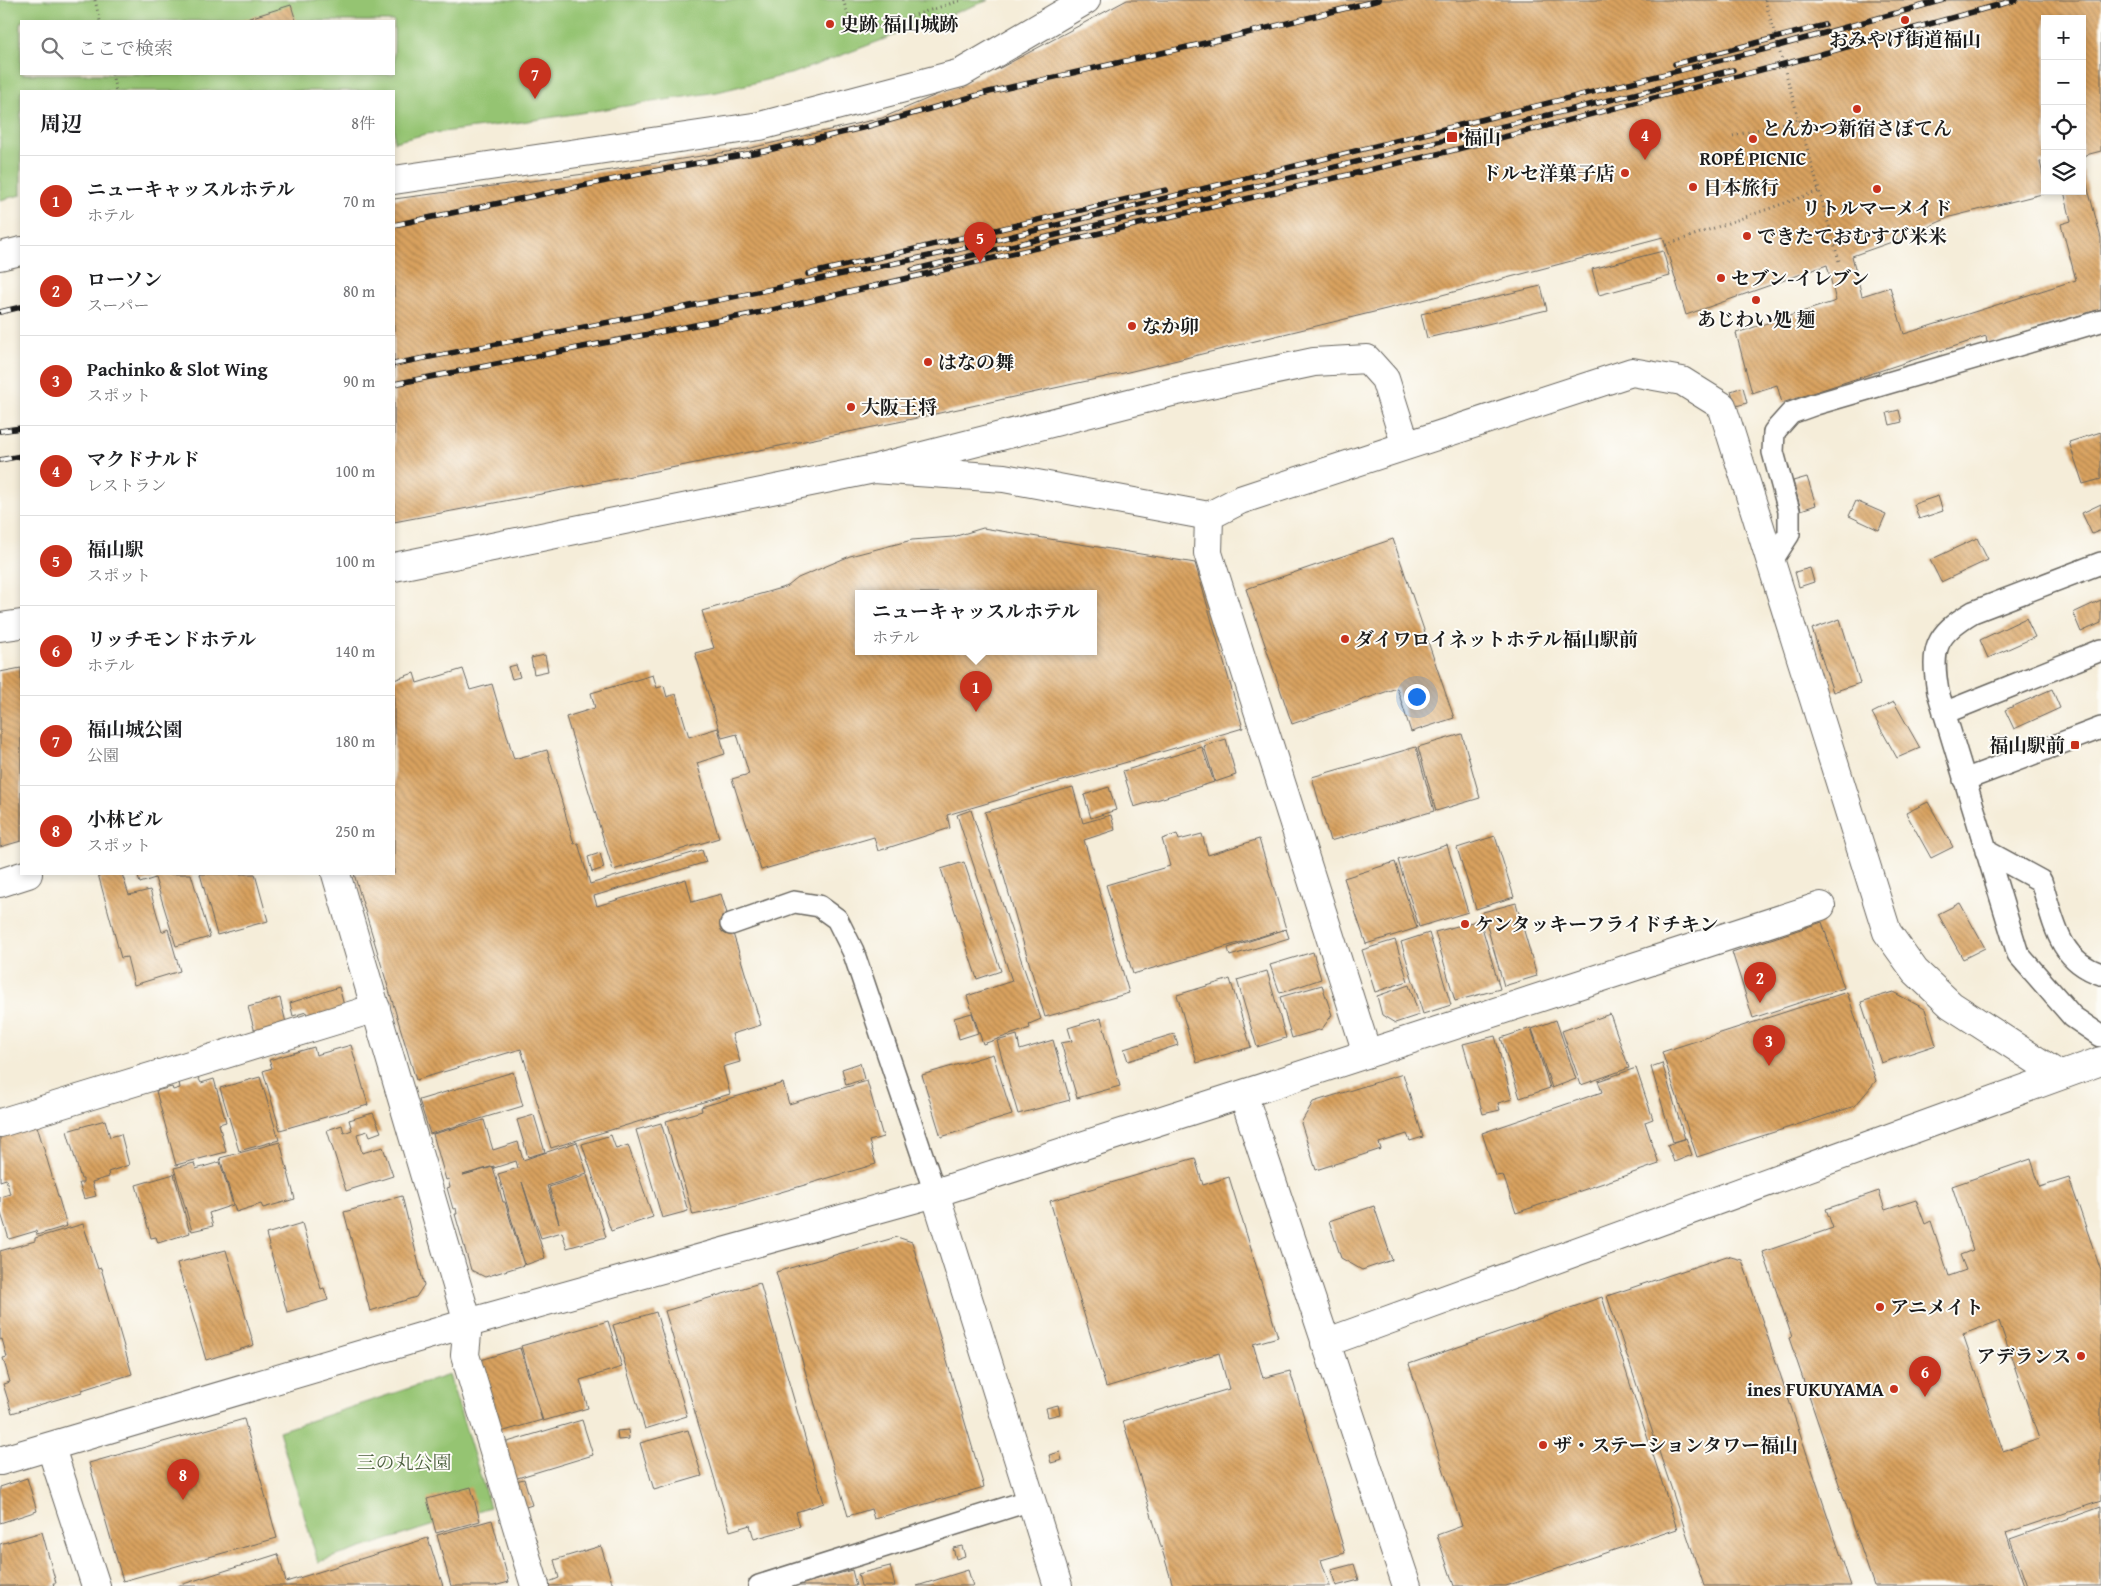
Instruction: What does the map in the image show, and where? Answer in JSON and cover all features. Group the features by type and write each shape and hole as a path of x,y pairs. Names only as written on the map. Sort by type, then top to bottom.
{"street":[{"path":"395,180 769,124 961,73 1086,0"},
{"path":"0,256 20,251"},
{"path":"395,567 874,469 1172,392 1314,362 1367,359 1385,379 1406,446"},
{"path":"874,469 1004,478 1209,516 1240,500 1632,372 1682,381 1722,406 1887,932 1915,971 1952,1005 2059,1075"},
{"path":"1209,516 1208,553 1367,1053"},
{"path":"0,627 20,624"},
{"path":"0,883 25,875"},
{"path":"336,875 468,1323 466,1355 535,1586"},
{"path":"0,1461 51,1448 468,1323 935,1193 1821,906"},
{"path":"0,1123 376,1008"},
{"path":"1325,1343 2101,1061"},
{"path":"1242,1094 1407,1586"},
{"path":"935,1193 1058,1586"},
{"path":"51,1448 96,1586"}],"lane":[{"path":"1771,562 1789,534 1789,511 1773,452 1774,432 1791,413 1816,404 2101,321"},
{"path":"2101,564 1973,612 1954,623 1938,642 1934,664 1938,692 1944,713 2018,954 2073,1017 2101,1036"},
{"path":"1944,713 2101,650"},
{"path":"1964,780 2101,728"},
{"path":"1986,850 2041,881 2062,946 2087,969 2101,974"},
{"path":"731,924 794,902 819,906 837,920 853,950 935,1193"},
{"path":"759,1586 1031,1500"}],"path":[{"path":"95,0 100,20"},
{"path":"843,0 855,34 962,0"},
{"path":"1765,0 1839,261"},
{"path":"112,75 116,90"},
{"path":"1733,136 1799,119"},
{"path":"1666,245 1819,191"}],"green space":[{"path":"0,0 989,0 794,73 717,92 515,123 426,134 395,142 395,90 20,90 20,195 0,200"},
{"name":"三の丸公園","path":"449,1375 490,1507 318,1562 279,1431"}],"building":[{"path":"1127,0 2101,0 2101,151 2086,155 2086,15 2041,15 2041,194 1950,217 1906,237 1852,256 1862,296 1890,287 1904,334 2076,280 2061,224 2071,221 2065,195 2086,195 2086,181 2101,238 2101,309 1987,343 1986,336 1782,403 1777,385 1752,393 1736,333 1836,301 1827,265 1686,315 1663,237 1419,301 1124,373 898,422 395,522 395,199 592,173 746,149 882,118 1000,68"},
{"path":"291,5 296,20 243,20"},
{"path":"1663,251 1670,276 1599,295 1592,269"},
{"path":"1541,286 1547,310 1427,338 1421,314"},
{"path":"1743,387 1747,403 1736,406 1731,391"},
{"path":"1899,410 1902,422 1890,425 1887,413"},
{"path":"2101,432 2101,479 2083,484 2069,442"},
{"path":"1807,477 1816,505 1801,510 1793,481"},
{"path":"1938,496 1943,511 1919,519 1914,504"},
{"path":"1856,501 1886,514 1879,530 1849,516"},
{"path":"2101,504 2101,530 2092,534 2082,513"},
{"path":"983,528 1195,563 1243,728 947,815 950,828 878,851 874,837 761,870 732,779 749,774 737,734 722,738 695,653 714,648 702,611 788,586 798,578 850,556 912,540 953,537"},
{"path":"1977,538 1988,560 1941,582 1930,560"},
{"name":"ダイワロイネットホテル福山駅前","path":"1393,539 1454,718 1411,732 1397,688 1292,724 1246,589"},
{"path":"1810,568 1814,582 1799,587 1795,572"},
{"path":"2101,600 2101,623 2081,632 2073,613"},
{"path":"2026,618 2035,637 1988,658 1980,640"},
{"path":"1840,619 1860,683 1833,692 1812,629"},
{"path":"545,655 548,671 534,674 531,658"},
{"path":"516,665 520,677 512,679 508,667"},
{"path":"20,668 20,841 0,847 0,672"},
{"path":"463,669 470,690 492,684 514,759 547,750 574,844 578,843 590,884 702,850 706,862 594,896 597,906 686,879 692,902 721,894 761,1025 732,1034 740,1062 723,1067 730,1094 551,1148 521,1049 416,1080 354,875 395,875 395,680 414,673 417,683"},
{"path":"653,675 657,688 664,686 667,697 676,694 689,737 718,728 725,754 697,763 719,838 613,870 566,717 595,708 591,693"},
{"path":"2052,689 2060,708 2014,729 2005,710"},
{"path":"1894,702 1920,748 1897,758 1872,713"},
{"path":"1462,734 1480,798 1436,811 1418,747"},
{"path":"1226,739 1236,775 1215,782 1204,746"},
{"path":"1202,747 1214,782 1134,807 1123,771"},
{"path":"1416,747 1434,811 1330,841 1312,777"},
{"path":"1073,787 1083,823 1111,815 1115,830 1084,840 1129,993 1045,1017 985,812"},
{"path":"1109,787 1116,810 1091,818 1084,795"},
{"path":"1928,802 1953,847 1931,858 1906,813"},
{"path":"971,810 1041,1019 1029,1024 1030,1028 983,1044 967,996 1012,981 957,815"},
{"path":"1177,834 1179,840 1202,834 1208,855 1259,839 1286,929 1133,974 1106,885 1170,866 1162,839"},
{"path":"1495,836 1514,897 1476,909 1457,848"},
{"path":"1447,845 1468,912 1419,927 1398,860"},
{"path":"600,853 604,868 592,872 588,857"},
{"path":"964,862 1001,971 977,979 941,869"},
{"path":"1395,862 1417,928 1366,944 1344,878"},
{"path":"98,875 122,875 129,895 150,890 162,932 168,929 180,971 134,985 127,957 121,958"},
{"path":"137,875 191,875 210,937 176,946 155,878 140,883"},
{"path":"200,875 255,875 268,921 217,935"},
{"path":"1516,903 1537,976 1504,986 1483,912"},
{"path":"1960,903 1985,948 1963,959 1938,914"},
{"path":"1480,920 1500,989 1455,1001 1435,932"},
{"path":"1822,922 1844,988 1753,1018 1732,952"},
{"path":"1286,929 1289,938 1230,956 1228,948"},
{"path":"1429,933 1451,1005 1423,1014 1401,942"},
{"path":"1395,940 1408,981 1375,992 1362,950"},
{"path":"1313,952 1321,979 1280,993 1270,965"},
{"path":"1267,971 1286,1038 1257,1047 1237,980"},
{"path":"1230,979 1251,1047 1197,1063 1177,995"},
{"path":"1322,985 1332,1015 1322,1029 1292,1038 1280,997"},
{"path":"1409,985 1419,1015 1395,1023 1382,1015 1377,996"},
{"path":"339,987 346,1013 309,1024 306,1012 293,1016 290,1003"},
{"path":"1847,992 1876,1081 1855,1106 1697,1157 1662,1052"},
{"path":"1893,992 1925,1009 1936,1045 1881,1063 1861,1002"},
{"path":"280,998 287,1027 256,1036 248,1007"},
{"path":"972,1013 978,1033 959,1039 954,1018"},
{"path":"1610,1014 1629,1068 1581,1085 1562,1031"},
{"path":"1101,1018 1120,1086 1077,1098 1061,1043 1072,1041 1068,1028"},
{"path":"1556,1020 1576,1079 1552,1088 1532,1029"},
{"path":"1531,1028 1550,1088 1520,1098 1501,1038"},
{"path":"1174,1034 1178,1045 1128,1061 1124,1049"},
{"path":"1017,1035 1020,1050 1053,1040 1070,1100 1018,1114 997,1041"},
{"path":"1495,1036 1512,1099 1498,1103 1500,1110 1483,1114 1463,1044"},
{"path":"351,1045 368,1105 280,1130 263,1071 272,1068 269,1060 314,1047 316,1055"},
{"path":"993,1054 1012,1115 941,1137 922,1075"},
{"path":"860,1063 864,1079 846,1085 842,1069"},
{"path":"1662,1063 1685,1139 1673,1142 1651,1067"},
{"path":"1636,1068 1653,1119 1645,1122 1659,1164 1516,1213 1503,1175 1496,1176 1482,1133 1602,1092 1598,1081"},
{"path":"513,1072 523,1106 430,1134 419,1100"},
{"path":"1403,1074 1423,1137 1410,1141 1407,1134 1379,1143 1381,1149 1316,1170 1301,1123 1313,1102"},
{"path":"198,1077 201,1083 214,1079 226,1122 219,1124 226,1152 176,1165 156,1091 172,1087 173,1090 180,1088 179,1082"},
{"path":"260,1077 279,1140 239,1151 220,1088"},
{"path":"867,1081 883,1137 869,1141 876,1164 730,1207 693,1215 666,1121 702,1111 701,1107 783,1083 789,1104"},
{"path":"373,1113 381,1132 370,1136 368,1131 357,1134 362,1153 383,1147 393,1176 346,1191 327,1130 342,1125 344,1133 352,1130 349,1120"},
{"path":"534,1115 545,1152 528,1157 517,1120"},
{"path":"105,1120 110,1137 121,1134 129,1165 108,1172 109,1177 92,1182 96,1196 84,1199 79,1183 83,1183 83,1179 81,1179 67,1131"},
{"path":"484,1120 493,1150 518,1142 523,1160 577,1142 587,1173 547,1186 559,1223 549,1187 587,1175 606,1237 567,1248 562,1232 541,1238 522,1182 545,1258 525,1265 498,1174 518,1168 516,1161 494,1168 494,1166 463,1175 493,1167 524,1265 485,1277 471,1270 455,1214 457,1214 456,1208 453,1209 447,1188 450,1187 448,1179 446,1180 433,1134"},
{"path":"661,1123 688,1211 662,1218 636,1130"},
{"path":"37,1126 67,1226 37,1235 36,1231 9,1239 0,1210 0,1197 10,1194 6,1179 0,1181 0,1137"},
{"path":"611,1135 616,1149 628,1145 653,1217 611,1231 582,1144"},
{"path":"1686,1138 1692,1155 1674,1162 1667,1145"},
{"path":"280,1142 295,1199 263,1208 261,1204 236,1212 220,1158"},
{"path":"1195,1158 1203,1185 1229,1177 1278,1337 1253,1344 1263,1378 1290,1371 1345,1553 1321,1560 1330,1586 1173,1586 1123,1421 1229,1389 1219,1353 1106,1387 1050,1201"},
{"name":"ines FUKUYAMA","path":"2031,1159 2040,1187 2069,1178 2101,1271 2101,1501 2006,1533 2024,1586 1874,1586 1789,1338 1792,1337 1763,1252 1833,1228 1826,1209 1879,1191 1885,1210 1916,1200 1925,1224 1931,1221 1949,1276 1966,1270 1960,1255 1973,1250 1952,1186","holes":["1999,1321 2039,1439 2003,1451 1963,1334"]},
{"path":"220,1162 233,1205 209,1213 213,1226 192,1231 174,1168 194,1163 196,1169"},
{"path":"174,1174 190,1233 158,1243 156,1237 151,1238 136,1185"},
{"path":"402,1196 424,1285 416,1297 370,1311 344,1212"},
{"path":"1374,1206 1392,1260 1362,1270 1341,1258 1329,1221"},
{"path":"302,1223 321,1289 324,1288 328,1300 287,1312 266,1234"},
{"path":"83,1224 98,1269 101,1268 132,1374 82,1390 82,1392 12,1413 3,1384 10,1382 3,1358 7,1357 2,1339 0,1340 0,1251 35,1241 35,1238"},
{"path":"897,1237 912,1242 984,1487 874,1519 871,1509 848,1516 776,1272"},
{"path":"226,1250 254,1345 206,1360 177,1263"},
{"path":"1727,1256 1742,1260 1851,1586 1704,1586 1607,1296"},
{"path":"760,1283 824,1503 796,1512 800,1526 754,1539 750,1525 730,1531 665,1311"},
{"name":"ザ・ステーションタワー福山","path":"1602,1297 1677,1529 1506,1586 1454,1586 1437,1535 1462,1526 1409,1364"},
{"path":"656,1312 687,1416 645,1429 613,1325"},
{"path":"608,1321 622,1367 580,1380 588,1408 543,1421 521,1346"},
{"path":"520,1348 542,1420 501,1432 480,1360"},
{"path":"1058,1405 1060,1414 1048,1417 1046,1408"},
{"path":"244,1419 277,1538 123,1581 89,1463"},
{"path":"582,1420 593,1455 514,1479 504,1443"},
{"path":"628,1430 629,1439 618,1440 617,1431"},
{"path":"688,1430 702,1476 654,1490 640,1443"},
{"path":"1060,1452 1062,1460 1051,1463 1049,1455"},
{"path":"27,1478 37,1511 0,1523 0,1487"},
{"path":"524,1479 532,1505 520,1509 512,1482"},
{"path":"471,1487 480,1521 436,1533 427,1499"},
{"path":"2101,1507 2101,1586 2027,1586 2010,1539"},
{"path":"492,1520 509,1582 494,1586 451,1586 437,1535"},
{"path":"42,1532 56,1583 53,1583 54,1586 0,1586 0,1544"},
{"path":"428,1538 443,1586 177,1586 278,1554 286,1582"},
{"path":"601,1546 613,1586 544,1586 544,1584 559,1578 554,1560"},
{"path":"962,1546 965,1556 956,1559 953,1548"},
{"path":"1354,1564 1359,1580 1336,1586 1331,1570"},
{"path":"890,1566 895,1586 861,1586 858,1574"},
{"path":"852,1570 856,1586 799,1586 799,1585"},
{"path":"968,1570 973,1586 917,1586"}],"railway":[{"path":"395,225 654,171 764,151 862,128 989,92 1227,38 1379,0"},
{"path":"395,364 671,310 948,252 1778,46 1943,0"},
{"path":"395,384 772,310 1450,151 1807,58 2016,0"},
{"path":"1675,64 1825,25"},
{"path":"912,270 1733,70"},
{"path":"808,274 1166,190"},
{"path":"0,312 20,307"},
{"path":"0,431 20,428"},
{"path":"0,460 20,456"}],"place":[{"name":"おみやげ街道福山","path":"1905,20"},
{"name":"史跡 福山城跡","path":"830,24"},
{"name":"福山城公園","path":"535,99"},
{"name":"とんかつ新宿さぼてん","path":"1857,109"},
{"name":"福山","path":"1452,137"},
{"name":"ROPÉ PICNIC","path":"1753,139"},
{"name":"マクドナルド","path":"1645,160"},
{"name":"ドルセ洋菓子店","path":"1625,173"},
{"name":"日本旅行","path":"1693,187"},
{"name":"リトルマーメイド","path":"1877,189"},
{"name":"できたておむすび米米","path":"1747,236"},
{"name":"福山駅","path":"980,263"},
{"name":"セブン-イレブン","path":"1721,278"},
{"name":"あじわい処 麺","path":"1756,300"},
{"name":"なか卯","path":"1132,326"},
{"name":"はなの舞","path":"928,362"},
{"name":"大阪王将","path":"851,407"},
{"name":"ダイワロイネットホテル福山駅前","path":"1345,639"},
{"name":"ニューキャッスルホテル","path":"976,712"},
{"name":"福山駅前","path":"2075,745"},
{"name":"ケンタッキーフライドチキン","path":"1465,924"},
{"name":"ローソン","path":"1760,1003"},
{"name":"Pachinko & Slot Wing","path":"1769,1066"},
{"name":"アニメイト","path":"1880,1307"},
{"name":"アデランス","path":"2081,1356"},
{"name":"ines FUKUYAMA","path":"1894,1389"},
{"name":"リッチモンドホテル","path":"1925,1397"},
{"name":"ザ・ステーションタワー福山","path":"1543,1445"},
{"name":"小林ビル","path":"183,1500"}]}
